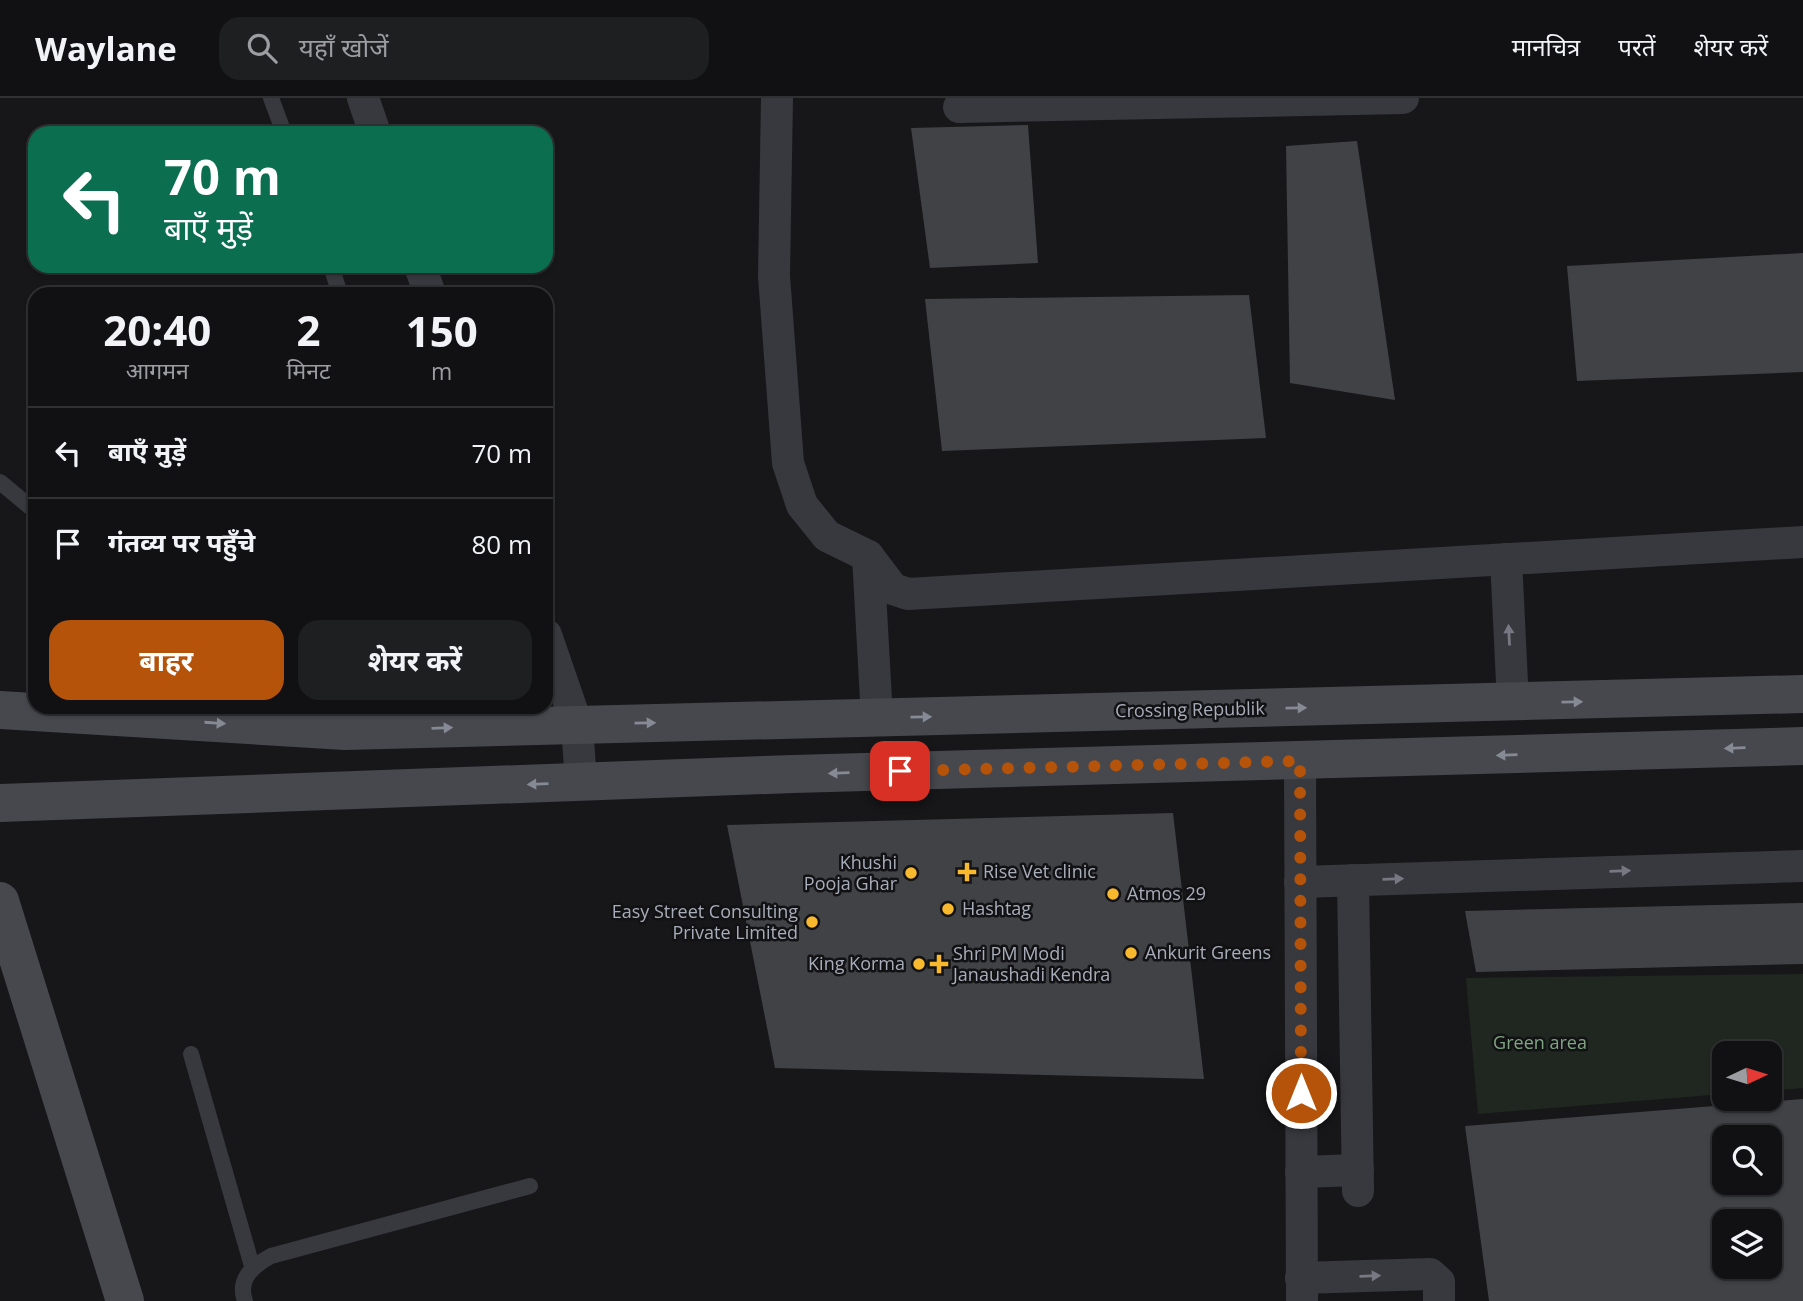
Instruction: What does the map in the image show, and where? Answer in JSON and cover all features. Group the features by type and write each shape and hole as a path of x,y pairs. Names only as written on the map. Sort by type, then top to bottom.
{"street":[{"path":"363,98 373,126"},
{"path":"777,98 774,276 789,463 802,505 827,536 868,556 893,589 908,594 1803,542"},
{"path":"958,107 1403,98"},
{"path":"868,556 877,718"},
{"path":"1506,559 1513,703"},
{"path":"553,655 577,725 581,782"},
{"name":"Crossing Republik","path":"66,714 345,731 1803,694"},
{"name":"Crossing Republik","path":"0,710 28,712"},
{"path":"0,803 581,782 1803,746"},
{"path":"1300,761 1301,1289 1430,1274 1439,1282 1439,1301"},
{"path":"1300,882 1803,866"},
{"path":"1301,1172 1358,1181 1353,880"},
{"path":"0,901 125,1301"}],"lane":[{"path":"271,98 281,126"},
{"path":"0,482 28,505"},
{"path":"191,1054 252,1266"},
{"path":"245,1301 246,1278 252,1266 271,1256 530,1186"}],"green space":[{"name":"Green area","path":"1803,974 1803,1088 1782,1090 1782,1041 1712,1041 1712,1095 1478,1114 1466,978"}],"building":[{"path":"1028,125 1038,263 930,268 911,128"},
{"path":"1357,141 1395,400 1290,383 1286,146"},
{"path":"1803,253 1803,372 1577,381 1567,266"},
{"path":"1249,295 1266,438 942,451 925,299"},
{"path":"1173,813 1204,1079 775,1068 727,825"},
{"path":"1803,903 1803,964 1476,972 1465,911"},
{"path":"1803,1099 1803,1301 1489,1301 1465,1126 1712,1106 1712,1111 1782,1111 1782,1101"}],"place":[{"name":"Rise Vet clinic","path":"967,872"},
{"name":"Khushi Pooja Ghar","path":"911,873"},
{"name":"Atmos 29","path":"1113,894"},
{"name":"Hashtag","path":"948,909"},
{"name":"Easy Street Consulting Private Limited","path":"812,922"},
{"name":"Ankurit Greens","path":"1131,953"},
{"name":"King Korma","path":"919,964"},
{"name":"Shri PM Modi Janaushadi Kendra","path":"939,964"}],"route":[{"path":"900,771 1300,761 1301,1093"}]}
